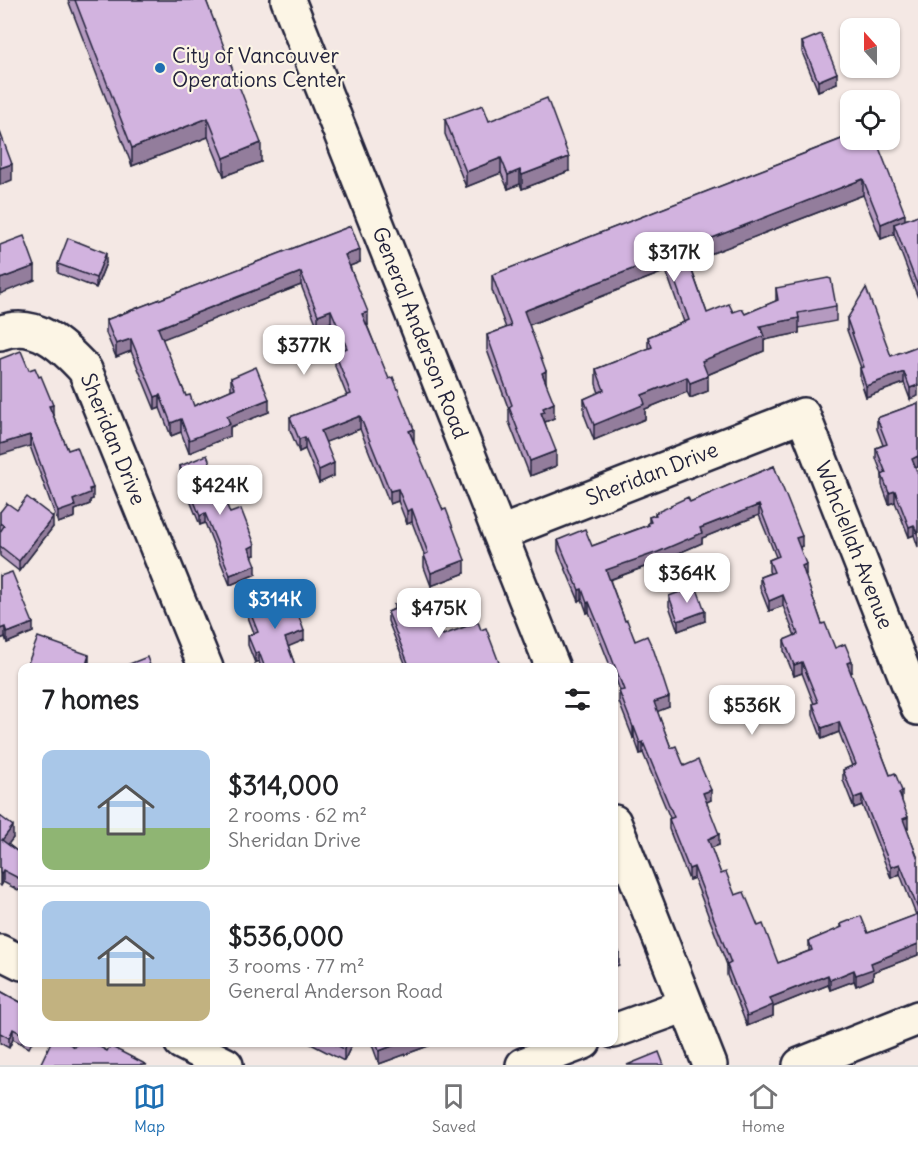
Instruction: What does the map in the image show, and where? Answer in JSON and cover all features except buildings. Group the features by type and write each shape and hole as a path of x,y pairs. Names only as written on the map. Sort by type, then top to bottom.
{"street":[{"name":"General Anderson Road","path":"288,0 551,663"},
{"name":"Sheridan Drive","path":"0,333 10,329 43,333 66,348 86,370 204,663"},
{"name":"Sheridan Drive","path":"501,533 803,415"},
{"name":"Wahclellah Avenue","path":"803,415 918,708"},
{"path":"618,832 710,1065"},
{"path":"0,952 18,961"},
{"path":"618,1030 686,1005"},
{"path":"800,1065 918,1018"},
{"path":"191,1047 226,1065"},
{"path":"523,1065 571,1047"}],"place":[{"name":"City of Vancouver Operations Center","path":"160,68"}]}
